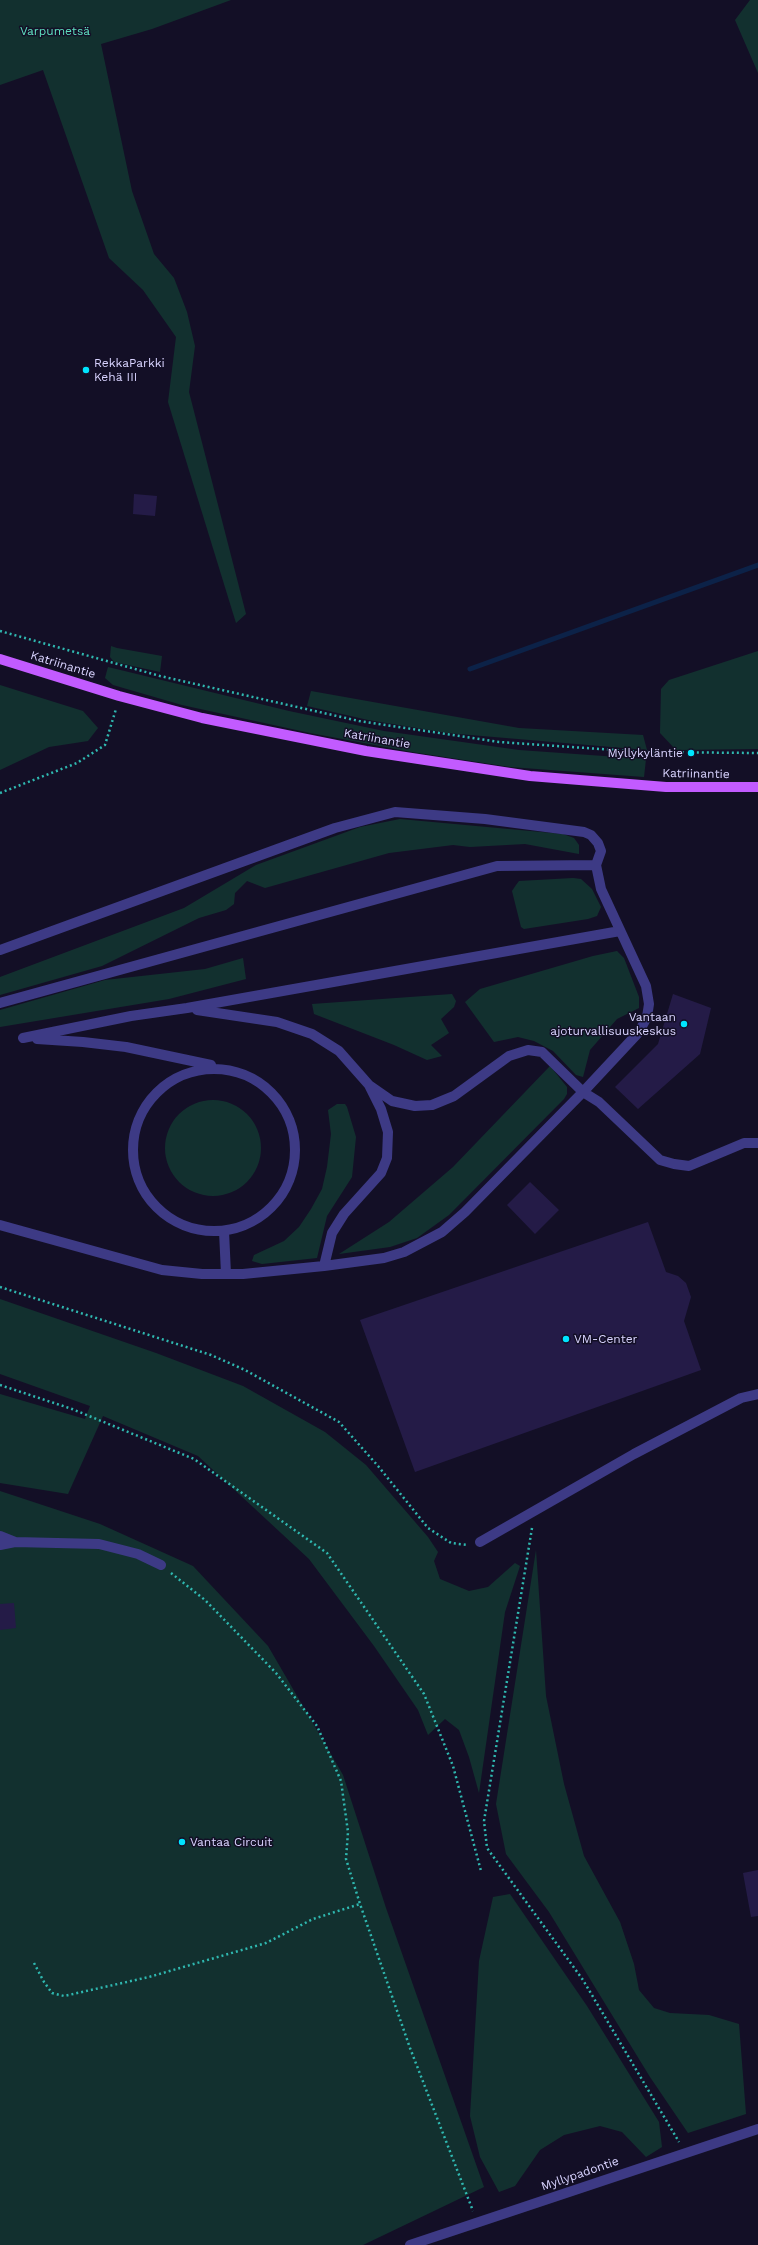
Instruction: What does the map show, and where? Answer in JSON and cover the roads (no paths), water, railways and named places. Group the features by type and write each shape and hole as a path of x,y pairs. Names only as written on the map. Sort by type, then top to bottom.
{"main road":[{"name":"Katriinantie","path":"0,659 119,696 210,720 366,751 448,765 530,776 666,787 758,787"}],"street":[{"path":"0,950 335,828 395,812 485,819 584,832 591,835 598,843 601,851 596,865 601,889 646,986 649,1004 647,1017 639,1032 583,1092 442,1232 404,1252 384,1258 324,1266 226,1274 202,1274 162,1270 0,1225"},
{"path":"0,1003 497,866 596,865"},
{"path":"226,1069 205,1068 184,1074 165,1084 150,1099 139,1117 135,1131 133,1159 138,1180 148,1199 163,1214 182,1225 202,1231 224,1231 243,1226 260,1217 275,1204 286,1188 295,1151 293,1131 287,1113 276,1097 262,1084 251,1077 226,1069 126,1047 83,1042 23,1038 131,1016 187,1008 620,931"},
{"path":"187,1008 277,1022 312,1034 339,1050 369,1084 392,1101 415,1106 432,1105 454,1096 508,1056 528,1050 542,1052 583,1092 599,1102 660,1160 689,1166 744,1143 758,1142"},
{"path":"324,1266 327,1248 332,1233 344,1214 381,1173 387,1158 388,1132 381,1108 369,1084"},
{"path":"224,1231 226,1274"},
{"path":"480,1542 634,1454 741,1398 758,1394"},
{"path":"0,1536 16,1542"},
{"path":"0,1545 16,1542 99,1544 138,1554 161,1565"},
{"name":"Myllypadontie","path":"410,2245 758,2128"}],"waterway":[{"path":"470,669 758,565"}],"place":[{"name":"RekkaParkki Kehä III","path":"86,370"},
{"name":"Myllykyläntie","path":"691,753"},
{"name":"Vantaan ajoturvallisuuskeskus","path":"684,1024"},
{"name":"VM-Center","path":"566,1339"},
{"name":"Vantaa Circuit","path":"182,1842"}],"park label":[{"name":"Varpumetsä","path":"55,31"}]}
